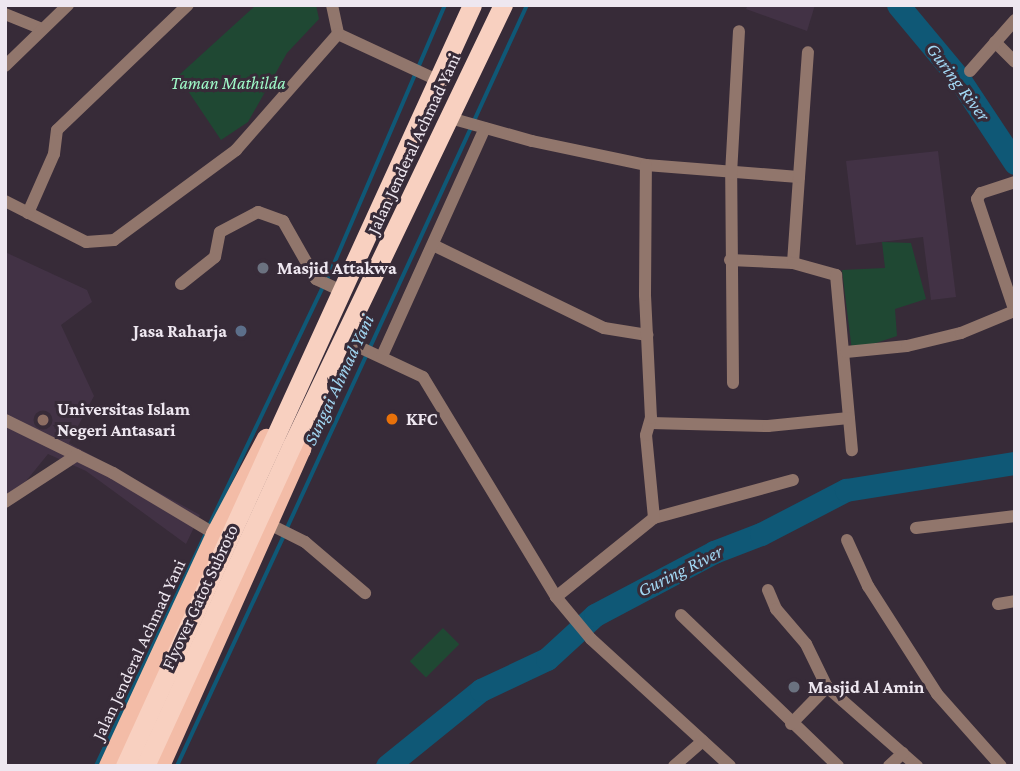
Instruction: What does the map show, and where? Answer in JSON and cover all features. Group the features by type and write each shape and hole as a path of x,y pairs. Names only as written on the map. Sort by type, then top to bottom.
{"highway":[{"name":"Jalan Jenderal Achmad Yani","path":"284,441 288,404 330,286 472,5"},
{"name":"Jalan Jenderal Achmad Yani","path":"284,441 309,416 351,342 503,5"},
{"name":"Flyover Gatot Subroto","path":"125,766 284,441"},
{"name":"Flyover Gatot Subroto","path":"145,766 284,441"}],"main road":[{"name":"Jalan Jenderal Achmad Yani","path":"108,766 213,532 288,404"},
{"name":"Jalan Jenderal Achmad Yani","path":"161,766 302,450 309,416"}],"street":[{"path":"5,66 68,5"},
{"path":"28,213 54,154 57,130 188,5"},
{"path":"332,5 338,34"},
{"path":"5,14 42,29"},
{"path":"970,71 1015,20"},
{"path":"733,383 731,174 738,31"},
{"path":"5,201 86,242 114,240 236,150 338,34"},
{"path":"338,34 433,78"},
{"path":"995,42 1015,62"},
{"path":"793,263 808,52"},
{"path":"450,118 646,164 731,174 799,177"},
{"path":"380,354 433,245 485,128"},
{"path":"646,164 647,335 651,423 646,435 654,518"},
{"path":"846,352 907,346 961,333 1015,312 977,199 981,193 1015,182"},
{"path":"181,284 215,257 219,232 258,212 283,221 330,286"},
{"path":"433,245 604,328 647,335"},
{"path":"730,260 793,263 836,275 846,352 852,450"},
{"path":"351,342 423,377 435,392 556,597 591,639 730,766"},
{"path":"651,423 768,426 849,418"},
{"path":"5,420 77,454 213,532"},
{"path":"5,502 77,454"},
{"path":"556,597 654,518 793,480"},
{"path":"916,528 1015,516"},
{"path":"269,524 305,542 365,593"},
{"path":"847,540 868,586 937,694 1001,766"},
{"path":"768,590 775,609 806,644 827,687 917,766"},
{"path":"998,604 1015,601"},
{"path":"681,615 791,724 838,766"},
{"path":"791,724 827,687"},
{"path":"674,766 703,741"},
{"path":"890,766 903,753"}],"shaded area":[{"path":"748,5 815,5 807,31 746,9"},
{"path":"938,151 956,297 931,300 923,237 856,245 846,161"},
{"name":"Universitas Islam Negeri Antasari","path":"5,252 87,290 92,302 61,325 94,396 69,443 200,515 186,544 86,471 48,454 5,507"}],"green space":[{"name":"Taman Mathilda","path":"256,5 316,5 319,19 287,53 248,122 221,140 178,76"},
{"path":"882,242 911,243 926,299 895,309 897,336 852,351 842,270 885,268"},
{"path":"443,628 459,644 426,677 410,661"}],"waterway":[{"name":"Sungai Ahmad Yani","path":"418,68 445,5"},
{"name":"Sungai Ahmad Yani","path":"474,121 527,5"},
{"name":"Guring River","path":"898,5 958,77 1015,163"},
{"name":"Sungai Ahmad Yani","path":"327,280 415,75"},
{"name":"Sungai Ahmad Yani","path":"287,528 471,128"},
{"name":"Sungai Ahmad Yani","path":"209,526 323,287"},
{"name":"Guring River","path":"387,766 481,690 547,659 595,615 714,552 761,534 846,490 1015,463"},
{"name":"Sungai Ahmad Yani","path":"96,766 206,533"},
{"name":"Sungai Ahmad Yani","path":"177,766 284,535"}],"place":[{"name":"Masjid Attakwa","path":"263,268"},
{"name":"Jasa Raharja","path":"241,331"},
{"name":"KFC","path":"392,419"},
{"name":"Universitas Islam Negeri Antasari","path":"43,420"},
{"name":"Masjid Al Amin","path":"794,687"}]}
